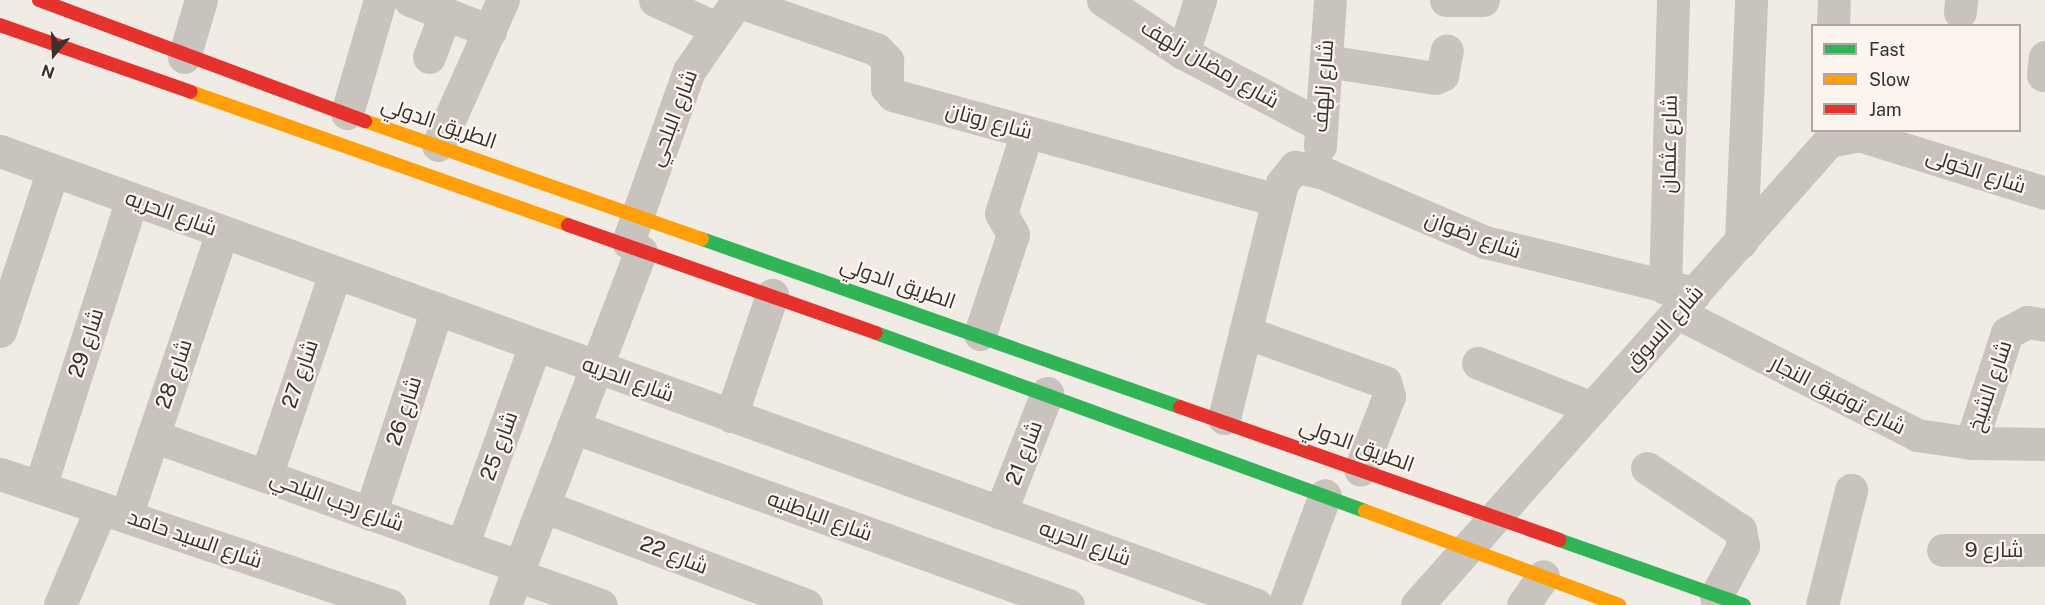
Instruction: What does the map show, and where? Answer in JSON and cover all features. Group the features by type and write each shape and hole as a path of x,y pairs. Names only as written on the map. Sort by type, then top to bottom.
{"street":[{"name":"الطريق الدولي","path":"39,0 184,57 1224,418 1360,470 1730,600"},
{"path":"184,57 201,0"},
{"path":"347,113 381,0"},
{"path":"410,0 490,31"},
{"path":"438,145 503,0"},
{"path":"655,0 716,28"},
{"name":"شارع رمضان زلهف","path":"1103,0 1183,52 1320,125"},
{"path":"1183,52 1200,0"},
{"name":"شارع زلهف","path":"1321,172 1320,125 1330,0"},
{"path":"1446,0 1483,0"},
{"name":"شارع عثمان","path":"1673,0 1679,298"},
{"path":"1741,242 1751,0"},
{"path":"1833,24 1834,0"},
{"name":"شارع البلحي","path":"505,605 596,367 634,248 637,214 679,95 716,28 738,1"},
{"name":"شارع روتان","path":"738,1 876,49 886,60 887,88 893,95 1278,200"},
{"path":"429,57 445,14"},
{"path":"0,25 1047,393 1619,605"},
{"path":"1326,61 1435,78 1442,75 1447,50"},
{"path":"980,334 1013,234 1001,213 1027,132"},
{"name":"شارع السوق","path":"1417,605 1471,549 1592,408 1679,298 1741,242 1829,136 1872,138"},
{"name":"شارع الخولى","path":"1872,138 2045,193"},
{"name":"شارع الحريه","path":"0,150 1000,513 1276,603"},
{"name":"شارع رضوان","path":"1278,200 1287,172 1307,166 1485,242 1679,298"},
{"path":"0,331 10,263 52,170"},
{"name":"شارع 29","path":"40,487 132,199"},
{"path":"1224,418 1278,200"},
{"name":"شارع 28","path":"60,605 153,436 222,232"},
{"name":"شارع 27","path":"266,476 335,273"},
{"path":"731,416 772,295"},
{"name":"شارع توفيق النجار","path":"1679,298 1892,425 1971,443 2045,444"},
{"name":"شارع 26","path":"370,514 437,309"},
{"name":"شارع الشيخ","path":"1971,443 2007,333 2027,322 2045,325"},
{"path":"1245,332 1385,382 1389,396 1360,470"},
{"name":"شارع 25","path":"462,546 535,345"},
{"path":"1478,363 1592,408"},
{"name":"شارع 21","path":"1000,513 1047,393"},
{"name":"شارع الباطنيه","path":"573,427 1068,605"},
{"name":"شارع رجب البلحي","path":"153,436 462,546 601,605"},
{"path":"1647,468 1740,530 1743,546 1730,600"},
{"name":"شارع السيد حامد","path":"0,474 390,605"},
{"path":"1822,605 1851,490"},
{"path":"1276,603 1325,495"},
{"name":"شارع 22","path":"543,506 806,605"},
{"name":"شارع 9","path":"1943,550 2045,550"},
{"path":"1523,605 1543,576"}],"traffic: fast":[{"path":"702,239 1180,407"},
{"path":"876,333 1365,511"},
{"path":"1559,540 1744,605"}],"traffic: slow":[{"path":"191,92 568,225"},
{"path":"365,121 702,239"},
{"path":"1365,511 1619,605"}],"traffic: jam":[{"path":"39,0 365,121"},
{"path":"0,25 191,92"},
{"path":"568,225 876,333"},
{"path":"1180,407 1559,540"}]}
